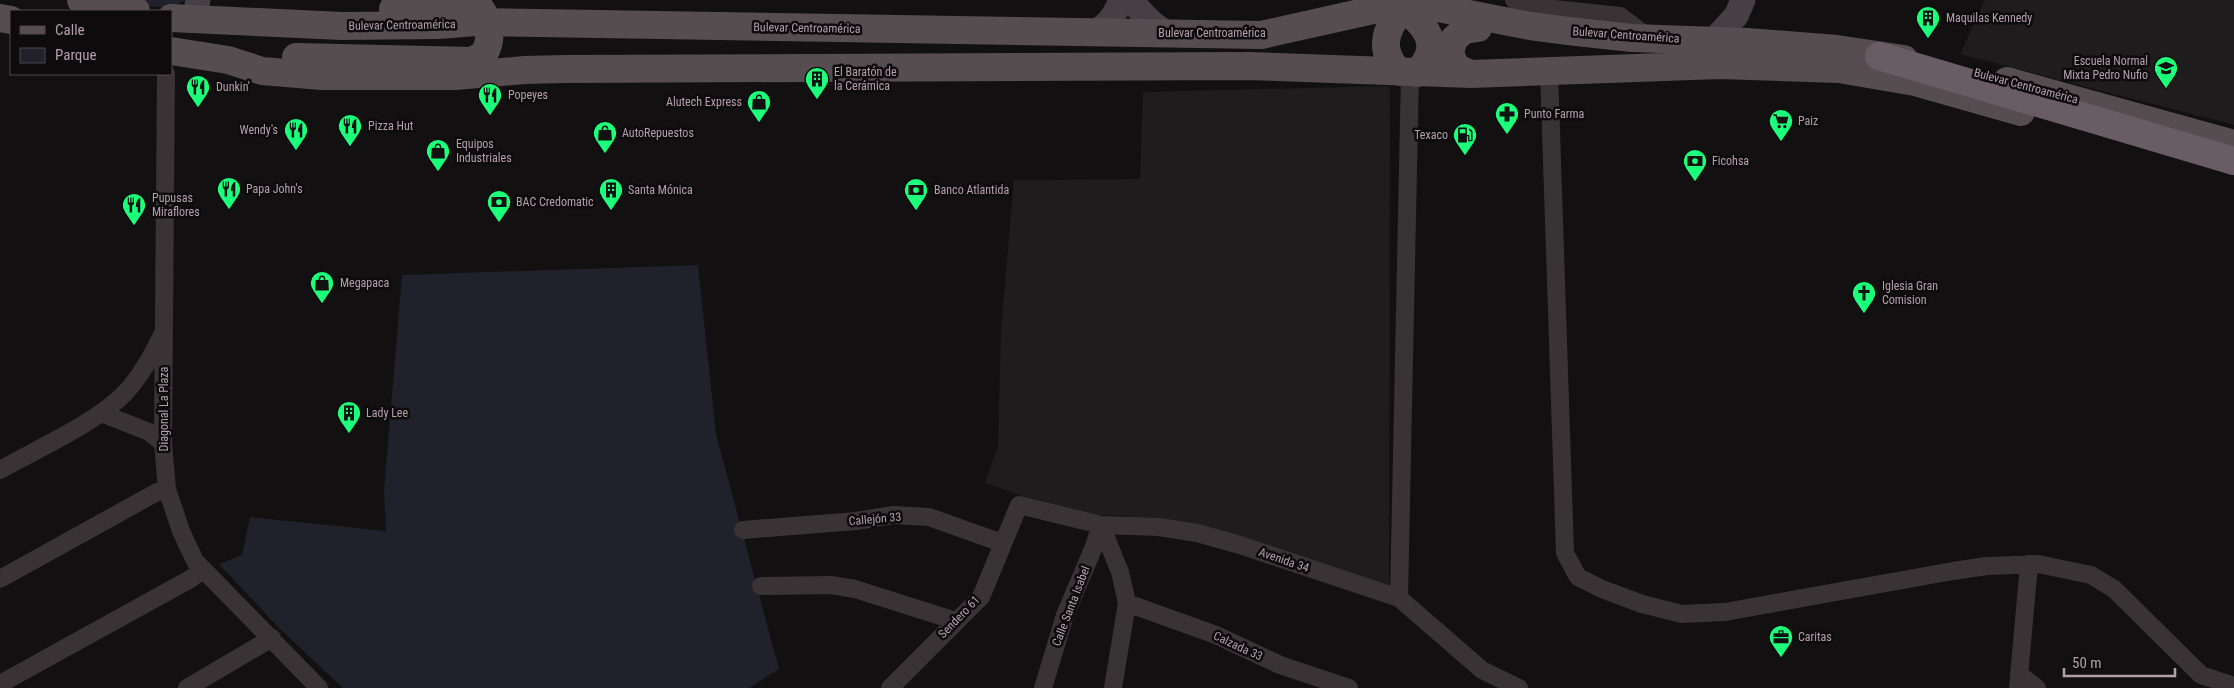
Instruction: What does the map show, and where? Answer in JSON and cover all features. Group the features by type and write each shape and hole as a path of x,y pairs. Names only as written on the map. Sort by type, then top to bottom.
{"highway":[{"path":"1879,56 2138,132 2232,146"}],"main road":[{"path":"81,0 131,10"},
{"path":"232,21 312,12 420,8 451,0"},
{"path":"483,3 525,20 564,24"},
{"path":"228,60 296,57 472,60 484,54 488,44 489,29 483,3"},
{"name":"Bulevar Centroamérica","path":"188,13 232,21 342,26 410,26 476,22 1261,35 1400,4 1428,6 1539,27 1649,38 1729,41 1851,50 1879,56 1934,62 2083,100 2232,146"},
{"path":"1261,35 1295,38 1355,26 1405,19 1534,37 1634,47 1698,47 1729,41"},
{"path":"1405,19 1426,28 1431,52 1426,64 1409,73 1391,64 1385,47 1388,30 1405,19"},
{"path":"1355,26 1364,32 1368,42 1369,53 1365,63 1357,70"},
{"path":"1470,74 1457,68 1450,55 1453,40 1464,30 1478,28"},
{"name":"Bulevar Centroamérica","path":"172,51 228,60 262,71 322,76 455,76 525,70 585,69 1248,66 1470,74 1720,65 1839,69 1915,82 2234,171"}],"street":[{"path":"1095,32 1107,25 1117,11 1120,0"},
{"path":"1132,0 1140,12 1153,25 1168,34"},
{"path":"1514,0 1545,8 1620,16 1649,38"},
{"path":"1729,41 1740,8"},
{"path":"1549,70 1565,553 1578,577 1602,589 1634,601 1682,614 1725,612 1987,566 2038,564 2091,575 2114,588 2201,675 2234,686"},
{"path":"1399,598 1409,73"},
{"name":"Diagonal La Plaza","path":"166,75 164,443 167,489 181,531 195,561 319,688"},
{"path":"0,470 101,413 125,393 150,362 165,329"},
{"path":"101,413 148,432 164,443"},
{"path":"0,579 157,492 167,489"},
{"name":"Avenida 34","path":"1019,505 1101,525 1160,527 1197,533 1240,545 1399,598 1482,670 1513,687"},
{"name":"Sendero 61","path":"890,688 981,597 1019,505"},
{"name":"Callejón 33","path":"743,530 856,521 893,515 929,517 1002,543"},
{"path":"1101,525 1120,572 1127,603 1114,688"},
{"name":"Calle Santa Isabel","path":"1043,688 1065,615 1101,525"},
{"path":"2029,564 2019,681 2037,688"},
{"path":"0,684 192,578 202,570"},
{"path":"761,586 831,585 855,589 956,621"},
{"name":"Calzada 33","path":"1127,603 1216,635 1280,665 1349,688"},
{"path":"187,688 272,638"}],"shaded area":[{"name":"Escuela Normal Mixta Pedro Nufio","path":"1985,0 2234,0 2234,125 1960,54"},
{"path":"1390,86 1389,590 1206,531 1124,516 1072,514 985,483 998,446 1001,330 1014,180 1140,179 1143,92"}],"green space":[{"path":"118,0 186,0 169,6 152,7"},
{"path":"698,265 716,434 779,669 749,688 343,688 281,630 219,564 242,555 250,517 386,531 384,490 402,275"}],"place":[{"name":"Maquilas Kennedy","path":"1928,39"},
{"name":"Escuela Normal Mixta Pedro Nufio","path":"2166,89"},
{"name":"El Baratón de la Cerámica","path":"817,100"},
{"name":"Dunkin'","path":"198,108"},
{"name":"Popeyes","path":"490,116"},
{"name":"Alutech Express","path":"759,123"},
{"name":"Punto Farma","path":"1507,135"},
{"name":"Paiz","path":"1781,142"},
{"name":"Pizza Hut","path":"350,147"},
{"name":"Wendy's","path":"296,151"},
{"name":"AutoRepuestos","path":"605,154"},
{"name":"Texaco","path":"1465,156"},
{"name":"Equipos Industriales","path":"438,172"},
{"name":"Ficohsa","path":"1695,182"},
{"name":"Papa John's","path":"229,210"},
{"name":"Santa Mónica","path":"611,211"},
{"name":"Banco Atlantida","path":"916,211"},
{"name":"BAC Credomatic","path":"499,223"},
{"name":"Pupusas Miraflores","path":"134,226"},
{"name":"Megapaca","path":"322,304"},
{"name":"Iglesia Gran Comision","path":"1864,314"},
{"name":"Lady Lee","path":"349,434"},
{"name":"Caritas","path":"1781,658"}]}
